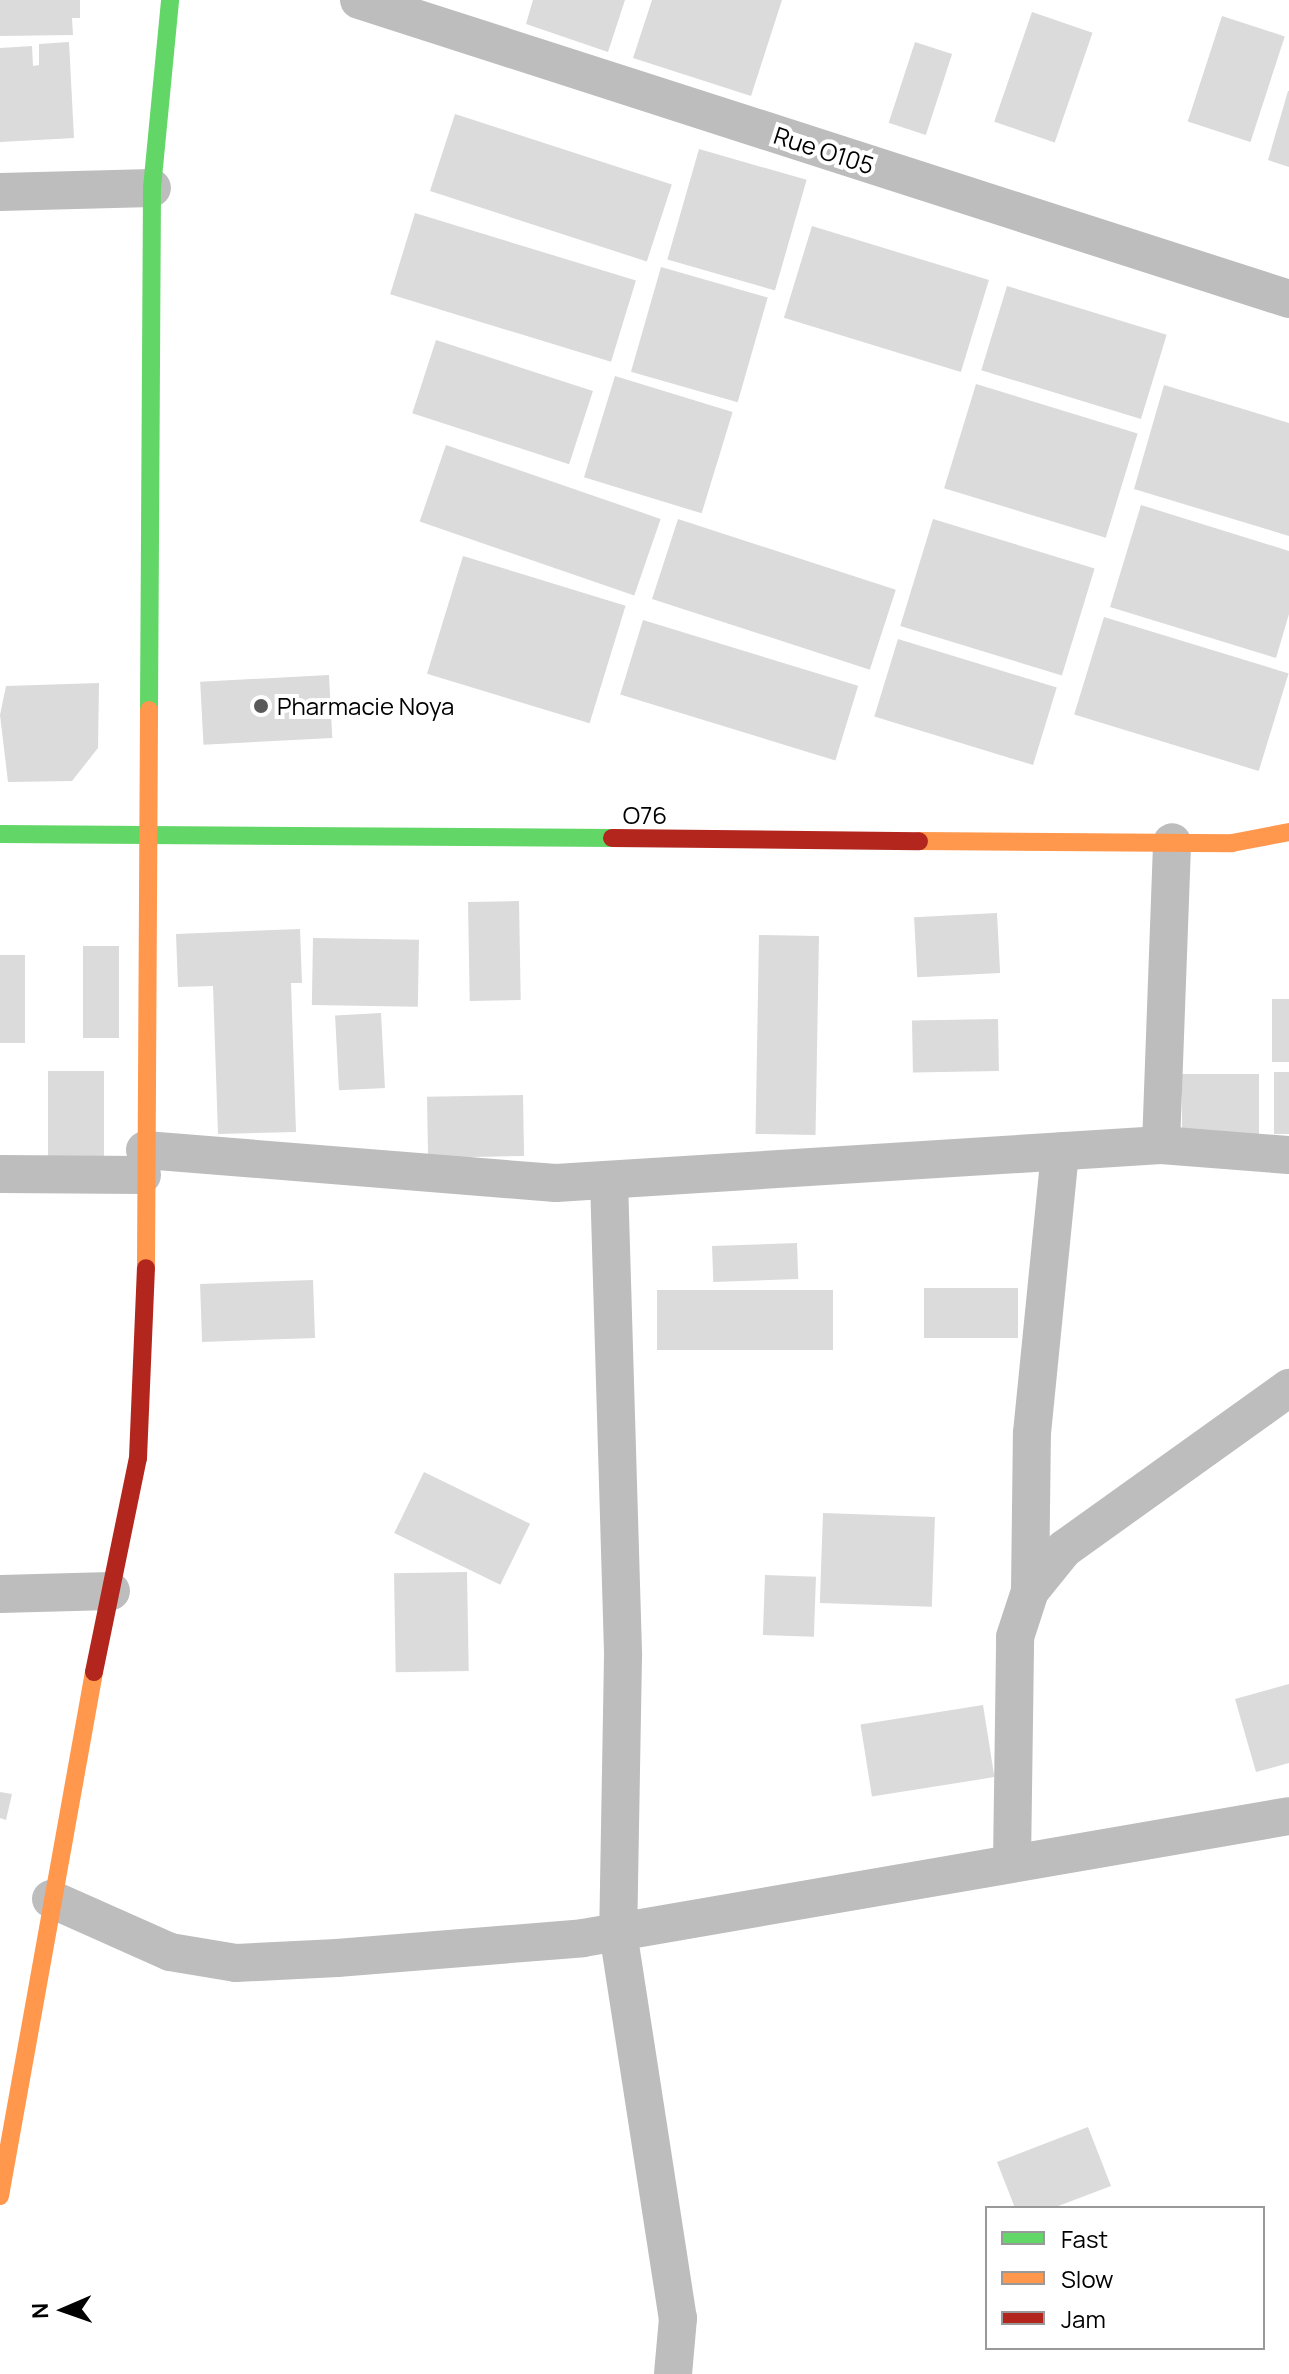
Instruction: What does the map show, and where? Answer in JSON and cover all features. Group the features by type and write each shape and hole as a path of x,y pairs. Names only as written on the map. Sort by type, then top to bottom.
{"street":[{"path":"0,2196 51,1899 138,1458 145,1380 143,1163 153,836 152,188 170,0"},
{"name":"Rue O105","path":"359,0 1289,299"},
{"path":"0,192 152,188"},
{"name":"O76","path":"0,834 1232,843 1289,832"},
{"path":"1161,1145 1172,842"},
{"path":"0,1174 143,1163 556,1183 1161,1145 1289,1155"},
{"path":"1012,1863 1015,1637 1030,1591 1032,1433 1060,1151"},
{"path":"609,1180 623,1656 618,1932 678,2318 673,2374"},
{"path":"1030,1591 1064,1549 1289,1388"},
{"path":"0,1594 111,1591"},
{"path":"51,1899 170,1952 236,1963 618,1932 1289,1816"}],"building":[{"path":"0,0 80,0 80,18 72,18 73,35 0,36"},
{"path":"533,0 625,0 608,52 526,24"},
{"path":"652,0 782,0 751,96 633,58"},
{"path":"1032,12 1093,33 1055,143 994,122"},
{"path":"1222,16 1285,36 1250,142 1188,122"},
{"path":"69,42 74,138 0,142 0,48 32,46 33,66 39,65 39,44"},
{"path":"915,42 952,54 926,135 889,123"},
{"path":"1289,91 1289,167 1268,160"},
{"path":"455,114 672,184 647,261 430,191"},
{"path":"699,149 807,180 775,290 667,260"},
{"path":"415,213 636,281 611,362 390,294"},
{"path":"812,226 989,280 961,372 784,318"},
{"path":"661,267 768,298 738,402 631,372"},
{"path":"1007,286 1167,335 1141,419 981,370"},
{"path":"436,340 593,391 569,464 412,413"},
{"path":"615,376 733,412 702,513 584,477"},
{"path":"976,384 1138,433 1106,538 944,488"},
{"path":"1164,385 1289,423 1289,536 1134,489"},
{"path":"446,445 661,519 634,595 420,522"},
{"path":"1141,505 1289,551 1289,614 1276,658 1110,607"},
{"path":"678,519 896,590 870,670 652,599"},
{"path":"933,519 1095,568 1062,676 900,626"},
{"path":"463,556 626,606 590,723 427,674"},
{"path":"1104,617 1289,673 1259,771 1074,715"},
{"path":"643,620 858,686 835,760 620,695"},
{"path":"898,639 1057,688 1033,765 874,716"},
{"path":"329,675 332,738 203,745 200,682"},
{"path":"99,683 98,748 72,781 8,782 0,715 6,686"},
{"path":"519,901 521,1000 470,1001 468,902"},
{"path":"997,913 1000,973 917,977 914,917"},
{"path":"300,929 302,983 291,983 296,1132 218,1134 213,986 178,987 176,934"},
{"path":"759,935 819,936 816,1135 756,1134"},
{"path":"313,938 419,940 418,1007 312,1005"},
{"path":"83,946 119,946 119,1038 83,1038"},
{"path":"0,955 25,955 25,1043 0,1043"},
{"path":"1272,999 1289,999 1289,1062 1272,1062"},
{"path":"381,1013 385,1088 339,1090 335,1015"},
{"path":"998,1019 999,1071 913,1072 912,1021"},
{"path":"48,1071 104,1071 104,1162 48,1162"},
{"path":"1274,1072 1289,1072 1289,1134 1274,1134"},
{"path":"1182,1074 1259,1074 1259,1136 1182,1136"},
{"path":"523,1095 524,1156 428,1158 427,1097"},
{"path":"797,1243 798,1279 713,1282 712,1246"},
{"path":"313,1280 315,1338 202,1342 200,1284"},
{"path":"924,1288 1018,1288 1018,1338 924,1338"},
{"path":"657,1290 833,1290 833,1350 657,1350"},
{"path":"424,1472 530,1524 500,1585 394,1533"},
{"path":"823,1513 935,1517 932,1607 820,1603"},
{"path":"467,1572 469,1671 396,1672 394,1573"},
{"path":"765,1575 816,1577 814,1637 763,1635"},
{"path":"1289,1684 1289,1763 1256,1772 1235,1699"},
{"path":"983,1705 994,1777 872,1796 861,1724"},
{"path":"0,1792 12,1794 6,1820 0,1818"},
{"path":"1088,2127 1111,2186 1058,2206 1014,2206 997,2162"}],"traffic: fast":[{"path":"149,710 152,188 170,0"},
{"path":"0,834 612,838"}],"traffic: slow":[{"path":"146,1268 149,710"},
{"path":"919,841 1232,843 1289,832"},
{"path":"0,2196 94,1672"}],"traffic: jam":[{"path":"612,838 919,841"},
{"path":"94,1672 138,1458 146,1268"}],"place":[{"name":"Pharmacie Noya","path":"261,706"}]}
